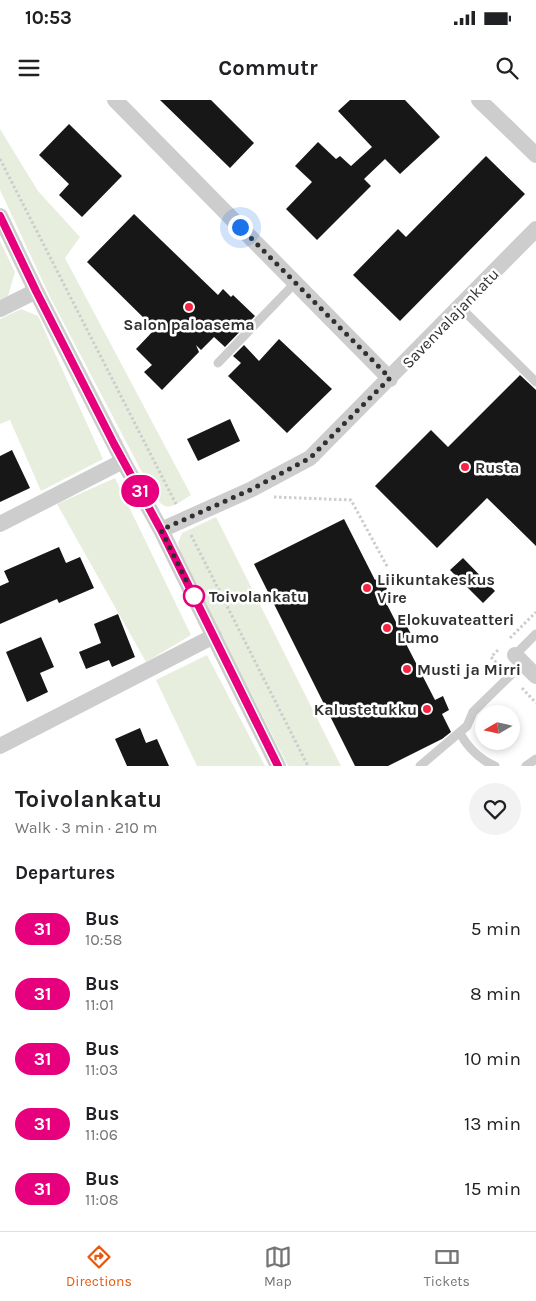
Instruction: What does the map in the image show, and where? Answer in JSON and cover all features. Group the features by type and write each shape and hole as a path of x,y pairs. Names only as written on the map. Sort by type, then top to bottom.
{"street":[{"path":"115,100 390,378"},
{"path":"480,100 536,154"},
{"path":"0,216 123,461 161,530 278,766"},
{"name":"Savenvalajankatu","path":"161,530 250,490 310,458 536,229"},
{"path":"0,309 36,291"},
{"path":"0,524 123,461"},
{"path":"0,746 214,636"},
{"path":"519,659 536,676"}],"lane":[{"path":"218,363 295,283"},
{"path":"460,307 536,382"},
{"path":"420,766 467,726 473,712 519,659 536,634"},
{"path":"460,732 471,750 495,766"},
{"path":"526,766 536,759"}],"path":[{"path":"0,160 308,766"},
{"path":"266,497 351,500 388,568"}],"green space":[{"path":"0,129 38,191 80,237 65,258 191,495 175,505 163,505 154,495 50,297 0,190"},
{"path":"0,241 15,272 8,296 0,300"},
{"path":"21,309 38,316 103,459 41,491 10,420 0,424 0,319"},
{"path":"115,478 191,635 146,662 57,504"},
{"path":"216,517 341,766 288,766 181,554 178,543 182,533"},
{"path":"207,655 265,766 197,766 156,680"}],"building":[{"path":"160,100 211,100 254,143 230,168"},
{"path":"350,100 405,100 440,137 400,174 385,159 364,179 371,186 317,240 286,209 312,182 295,166 318,142 336,159 340,156 351,166 372,147 338,111"},
{"path":"69,124 122,176 82,217 59,195 69,184 39,155"},
{"path":"486,156 525,194 400,321 353,275 398,229 406,237"},
{"name":"Salon paloasema","path":"134,214 218,295 223,289 231,297 233,295 255,316 225,347 214,337 201,350 196,345 199,352 162,390 144,372 152,365 136,349 155,329 87,262"},
{"path":"279,339 332,389 287,433 228,376 241,363 233,356 244,345 259,361"},
{"name":"Rusta","path":"520,375 536,390 536,546 487,498 437,548 375,486 431,430 448,447"},
{"path":"230,419 240,441 198,461 187,439"},
{"path":"12,450 30,488 0,502 0,456"},
{"path":"344,519 375,580 381,576 387,589 381,593 397,624 404,621 411,634 403,638 435,700 443,696 449,710 442,714 451,732 442,739 388,766 355,766 254,564"},
{"path":"59,547 66,563 80,557 94,588 59,603 57,599 0,624 0,586 9,582 4,571"},
{"path":"463,558 495,591 483,603 450,570"},
{"path":"118,614 135,657 112,667 109,660 86,669 79,652 101,643 94,624"},
{"path":"41,637 54,667 40,673 48,692 27,702 6,652"},
{"path":"140,728 146,743 157,739 169,766 127,766 115,739"}],"bus line":[{"name":"31","path":"0,216 114,444 161,530 278,766"}],"place":[{"name":"Salon paloasema","path":"189,307"},
{"name":"Rusta","path":"465,467"},
{"name":"Liikuntakeskus Vire","path":"367,588"},
{"name":"Toivolankatu","path":"194,596"},
{"name":"Elokuvateatteri Lumo","path":"387,628"},
{"name":"Musti ja Mirri","path":"407,669"},
{"name":"Kalustetukku","path":"427,709"}],"route":[{"path":"194,596 196,600 161,530 250,490 310,458 390,378 240,227"}]}
